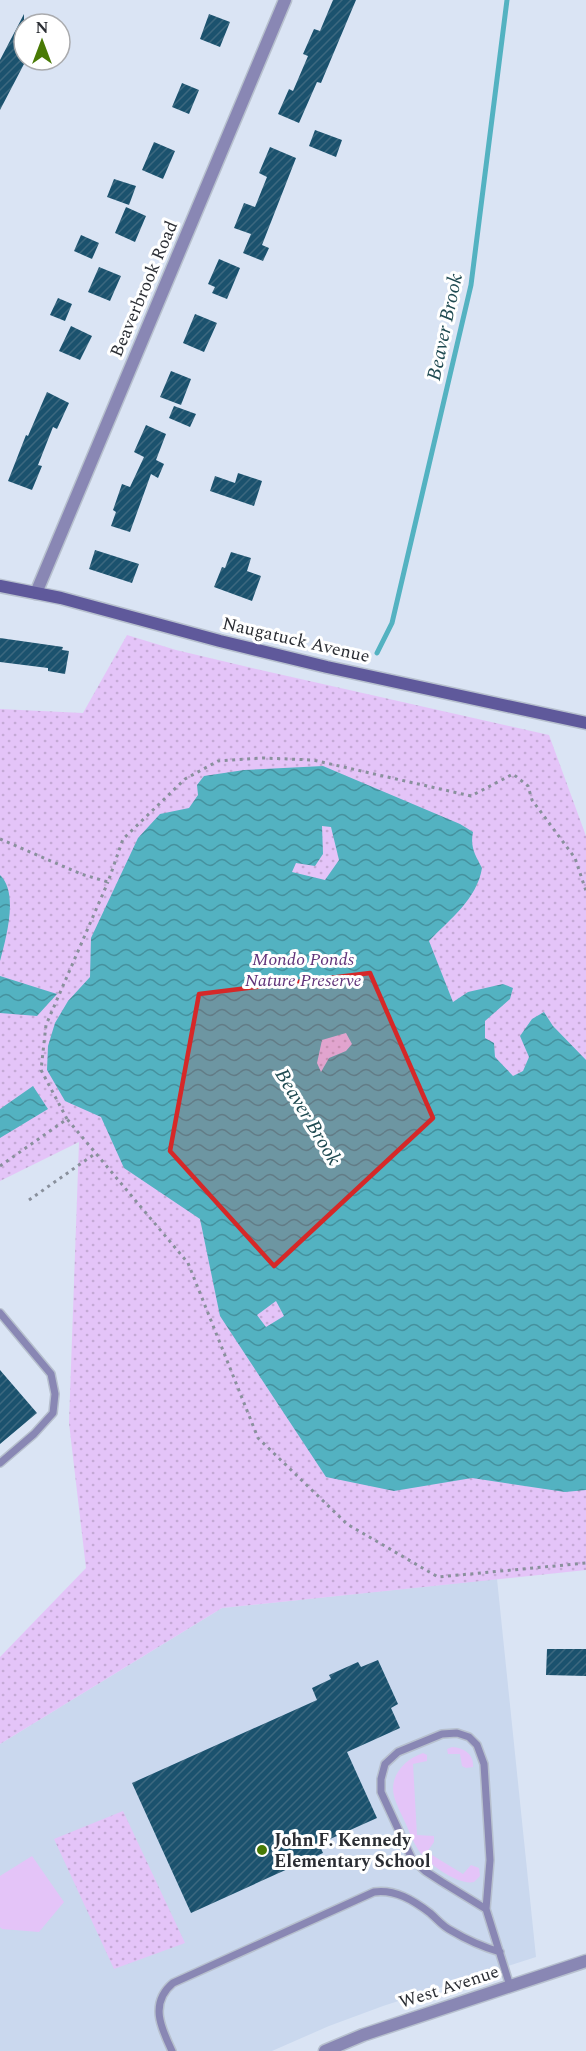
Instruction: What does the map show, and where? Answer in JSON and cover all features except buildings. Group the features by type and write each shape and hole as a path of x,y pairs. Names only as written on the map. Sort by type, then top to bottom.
{"main road":[{"name":"Naugatuck Avenue","path":"0,586 36,593 254,649 586,723"}],"street":[{"name":"Beaverbrook Road","path":"36,593 285,0"},
{"name":"West Avenue","path":"325,2051 363,2035 586,1961"}],"lane":[{"path":"0,1313 51,1374 55,1394 53,1413 34,1434 0,1463"},
{"path":"486,1909 433,1876 412,1859 381,1792 381,1779 385,1764 398,1752 442,1734 457,1733 469,1737 477,1745 484,1764 490,1860 486,1909 510,1986"},
{"path":"172,2050 162,2030 158,2013 162,1996 173,1983 374,1892 396,1892 430,1912 450,1930 479,1945 500,1952"}],"path":[{"path":"586,891 575,858 532,800 528,786 513,774 471,796 313,760 218,761 185,779 123,839 108,882 46,1025 41,1070 67,1119 188,1263 258,1438 347,1524 438,1577 586,1563"},
{"path":"0,839 81,874 108,882"},
{"path":"0,1166 67,1119"},
{"path":"29,1200 96,1153"}],"highlighted area":[{"path":"370,973 433,1118 274,1266 170,1151 199,994"}],"shaded area":[{"name":"John F. Kennedy Elementary School","path":"497,1579 536,1957 383,2006 272,2051 0,2051 0,1744 222,1608"}],"green space":[{"name":"Mondo Ponds Nature Preserve","path":"127,635 176,650 549,735 586,836 586,1570 222,1608 0,1744 0,1657 86,1568 69,1423 79,1142 0,1181 0,709 83,713"},
{"path":"452,1747 470,1755 473,1767 462,1766 460,1754 448,1754 447,1749"},
{"path":"423,1753 427,1755 427,1761 413,1764 417,1835 434,1836 434,1842 427,1852 463,1874 471,1865 479,1868 480,1876 474,1882 460,1881 452,1877 436,1868 423,1856 396,1802 393,1789 396,1775 410,1759"},
{"path":"123,1811 185,1943 114,1969 54,1839"},
{"path":"32,1856 64,1902 39,1932 2,1929 0,1927 0,1876"}],"water":[{"path":"323,766 460,824 473,832 475,855 482,868 475,889 469,899 429,941 453,1002 468,992 503,984 513,988 510,999 485,1021 485,1038 494,1043 495,1057 513,1076 523,1071 529,1057 520,1036 532,1019 544,1012 553,1026 586,1060 586,1490 565,1492 472,1478 394,1491 326,1477 220,1316 200,1219 124,1168 101,1117 65,1101 47,1070 48,1046 55,1023 68,1001 90,977 91,938 138,838 160,814 189,808 198,795 197,785 204,776 244,770","holes":["322,826 331,827 339,860 325,880 292,872 296,863 315,866 323,854","346,1033 352,1044 346,1051 329,1058 321,1072 317,1063 322,1040","276,1301 284,1316 266,1327 257,1315"]},
{"path":"0,875 6,883 10,904 8,928 0,961"},
{"path":"0,976 57,994 37,1016 0,1013"},
{"path":"33,1086 48,1109 0,1138 0,1109"}],"waterway":[{"name":"Beaver Brook","path":"377,653 392,623 471,285 507,0"}],"place":[{"name":"John F. Kennedy Elementary School","path":"262,1850"}]}
